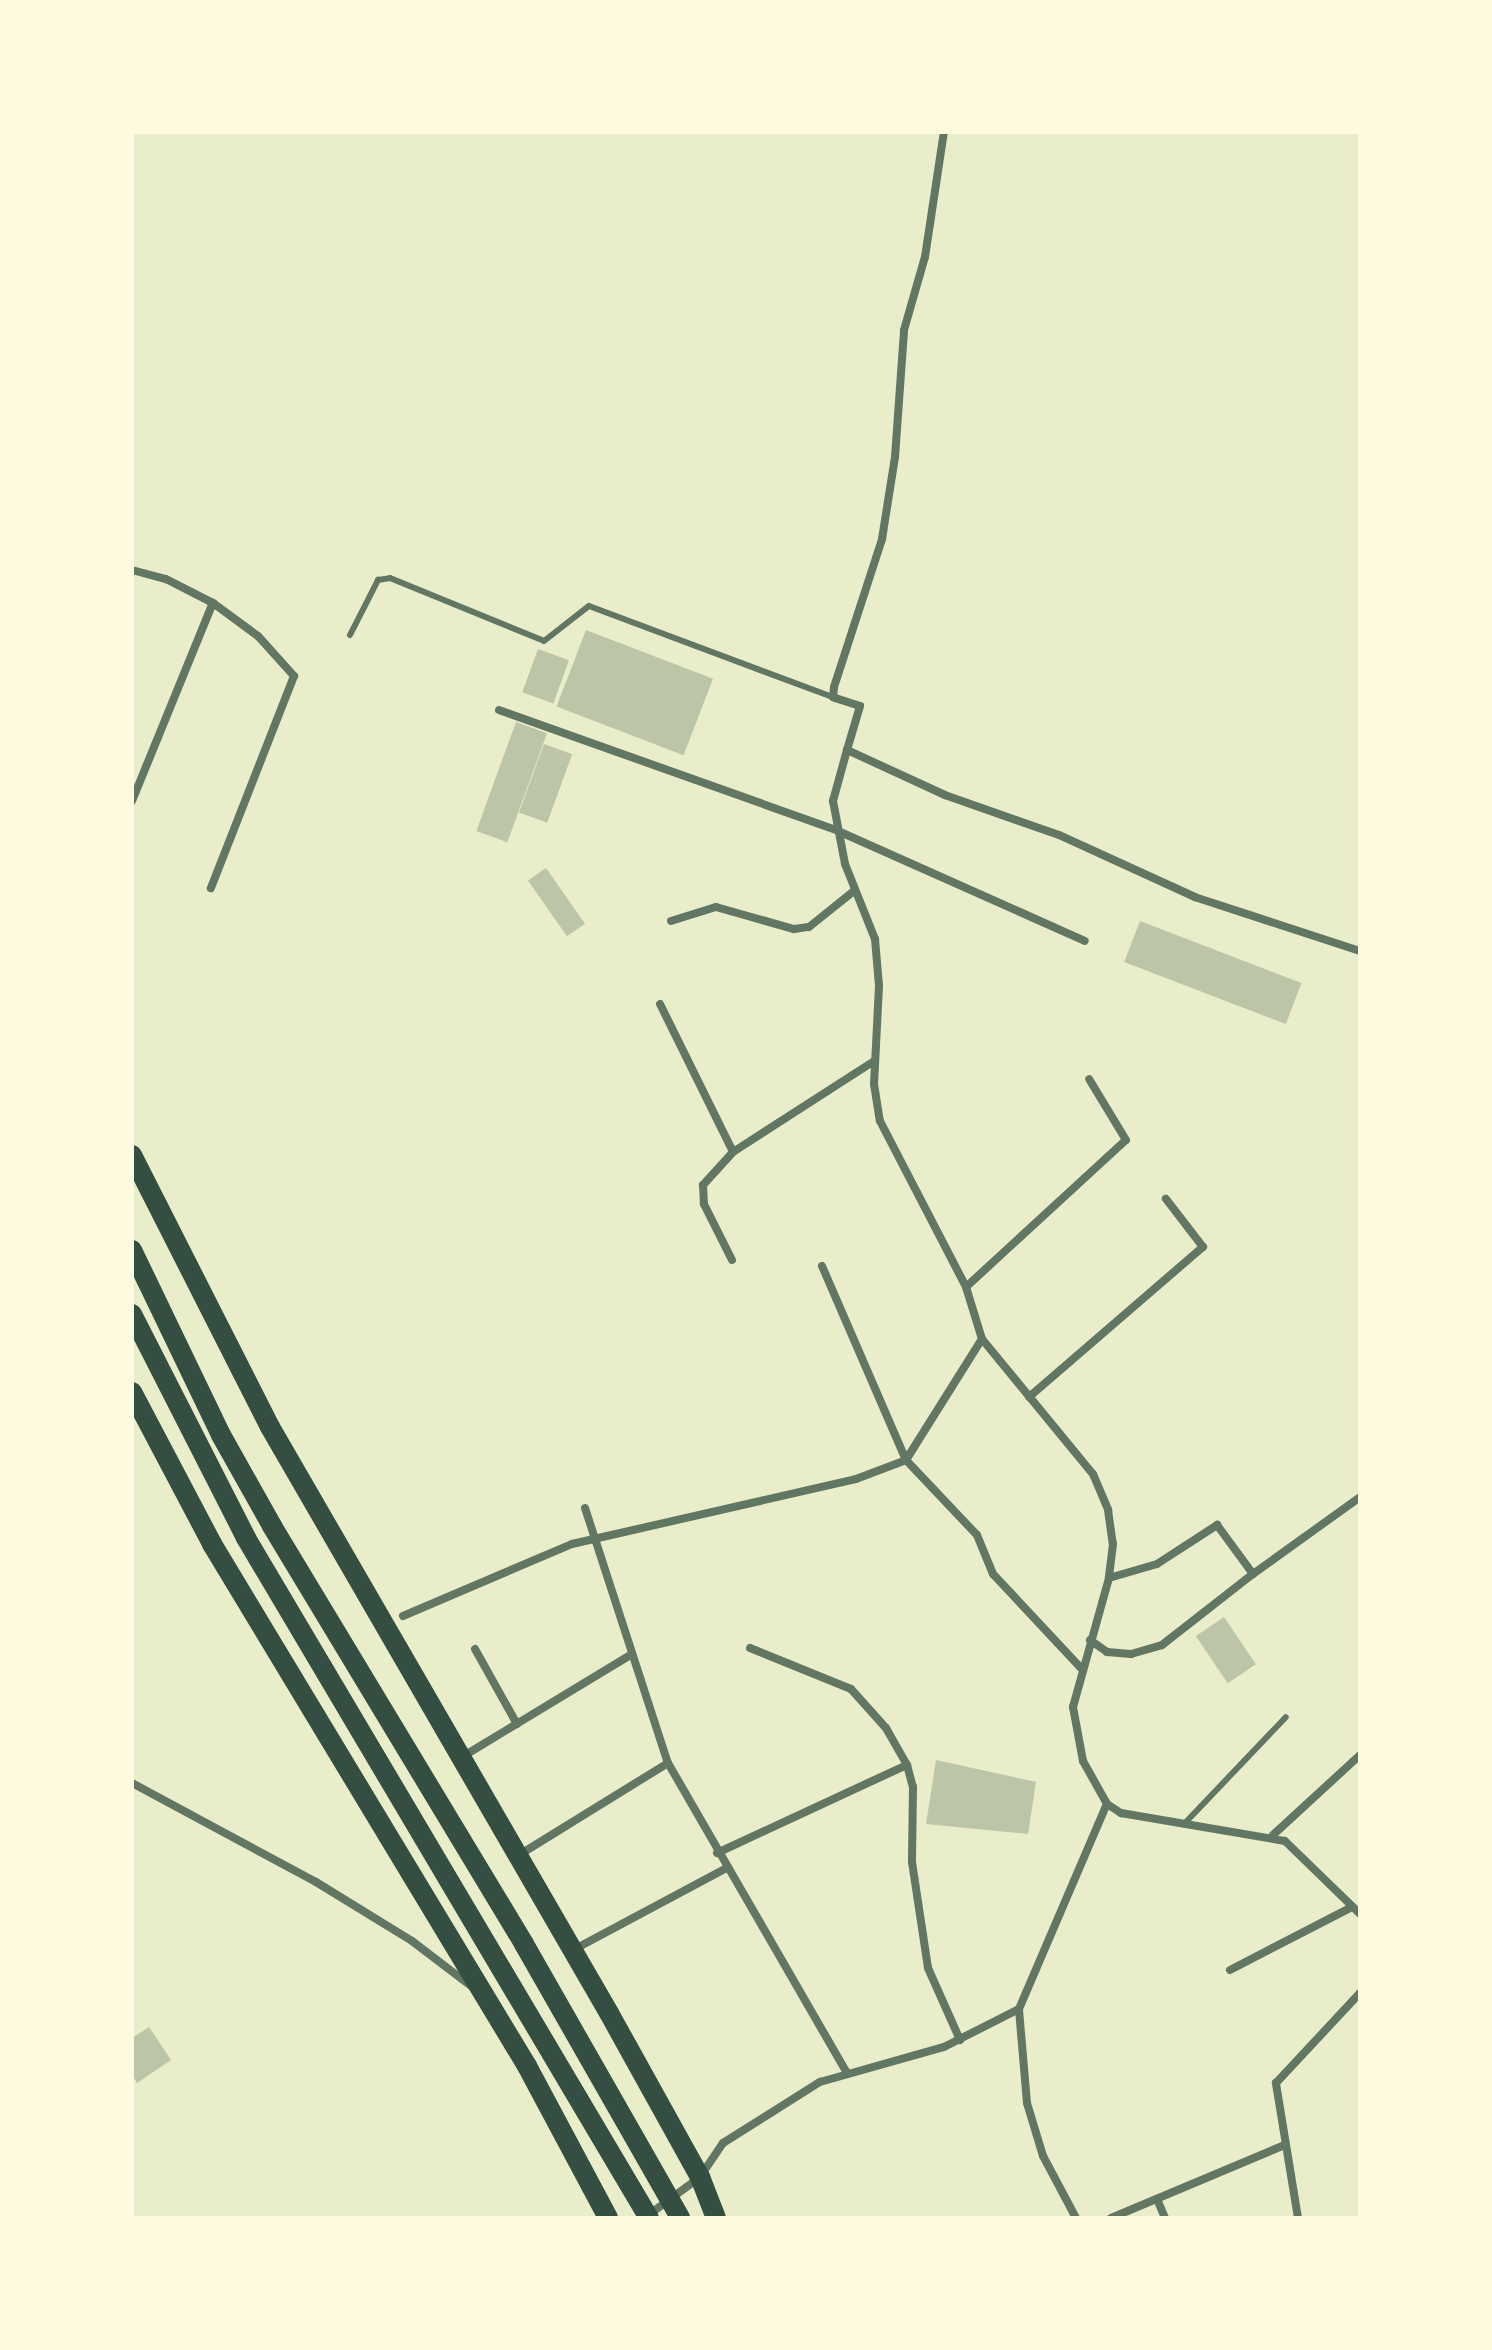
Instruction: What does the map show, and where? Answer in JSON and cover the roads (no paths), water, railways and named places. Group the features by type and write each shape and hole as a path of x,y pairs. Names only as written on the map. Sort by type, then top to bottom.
{"main road":[{"path":"132,1155 270,1427 573,1950 700,2177 716,2218"},
{"path":"132,1250 257,1500 516,1930 680,2218"},
{"path":"132,1314 246,1538 647,2218"},
{"path":"132,1392 212,1544 484,1996 608,2218"}],"street":[{"path":"944,132 925,257 904,330 895,457 882,539 833,697 860,706 833,801 855,890 875,939 879,986 874,1061 880,1121 966,1287 982,1339 1093,1474 1108,1510 1113,1544 1109,1578 1081,1668 1073,1707 1076,1737 1107,1804 1121,1813 1273,1835 1360,1914"},
{"path":"132,570 166,579 213,603 258,636 294,676 211,888"},
{"path":"132,801 213,603"},
{"path":"499,710 838,831 1085,941"},
{"path":"847,750 931,789 1059,835 1195,897 1360,951"},
{"path":"671,921 716,907 794,929 809,927 855,890"},
{"path":"660,1004 733,1152"},
{"path":"732,1260 702,1195 703,1185 733,1152 874,1061"},
{"path":"966,1287 1126,1140 1089,1079"},
{"path":"1029,1397 1203,1247 1166,1199"},
{"path":"822,1266 906,1460 977,1535 993,1574 1081,1668"},
{"path":"403,1616 494,1575 593,1539 856,1479 906,1460 982,1339"},
{"path":"1090,1640 1107,1652 1131,1654 1162,1645 1360,1497"},
{"path":"585,1508 629,1656 668,1763 725,1869 847,2073"},
{"path":"1109,1578 1157,1564 1217,1525 1253,1574"},
{"path":"750,1648 851,1689 886,1728 907,1765 914,1821 912,1862 928,1968 960,2040"},
{"path":"475,1649 517,1724"},
{"path":"461,1757 629,1656"},
{"path":"1273,1835 1360,1755"},
{"path":"518,1855 668,1763"},
{"path":"717,1853 907,1765"},
{"path":"132,1783 316,1882 412,1941 484,1996"},
{"path":"1076,2218 1043,2156 1027,2103 1019,2009 1107,1804"},
{"path":"573,1950 725,1869"},
{"path":"1230,1970 1352,1907"},
{"path":"1298,2218 1276,2083 1360,1993"},
{"path":"647,2218 700,2177 723,2143 820,2082 960,2040 1019,2009"},
{"path":"1111,2218 1285,2145"},
{"path":"1157,2199 1165,2218"}],"lane":[{"path":"350,635 378,580 390,578 544,641 589,606 833,697"},
{"path":"1185,1823 1286,1717"}]}
